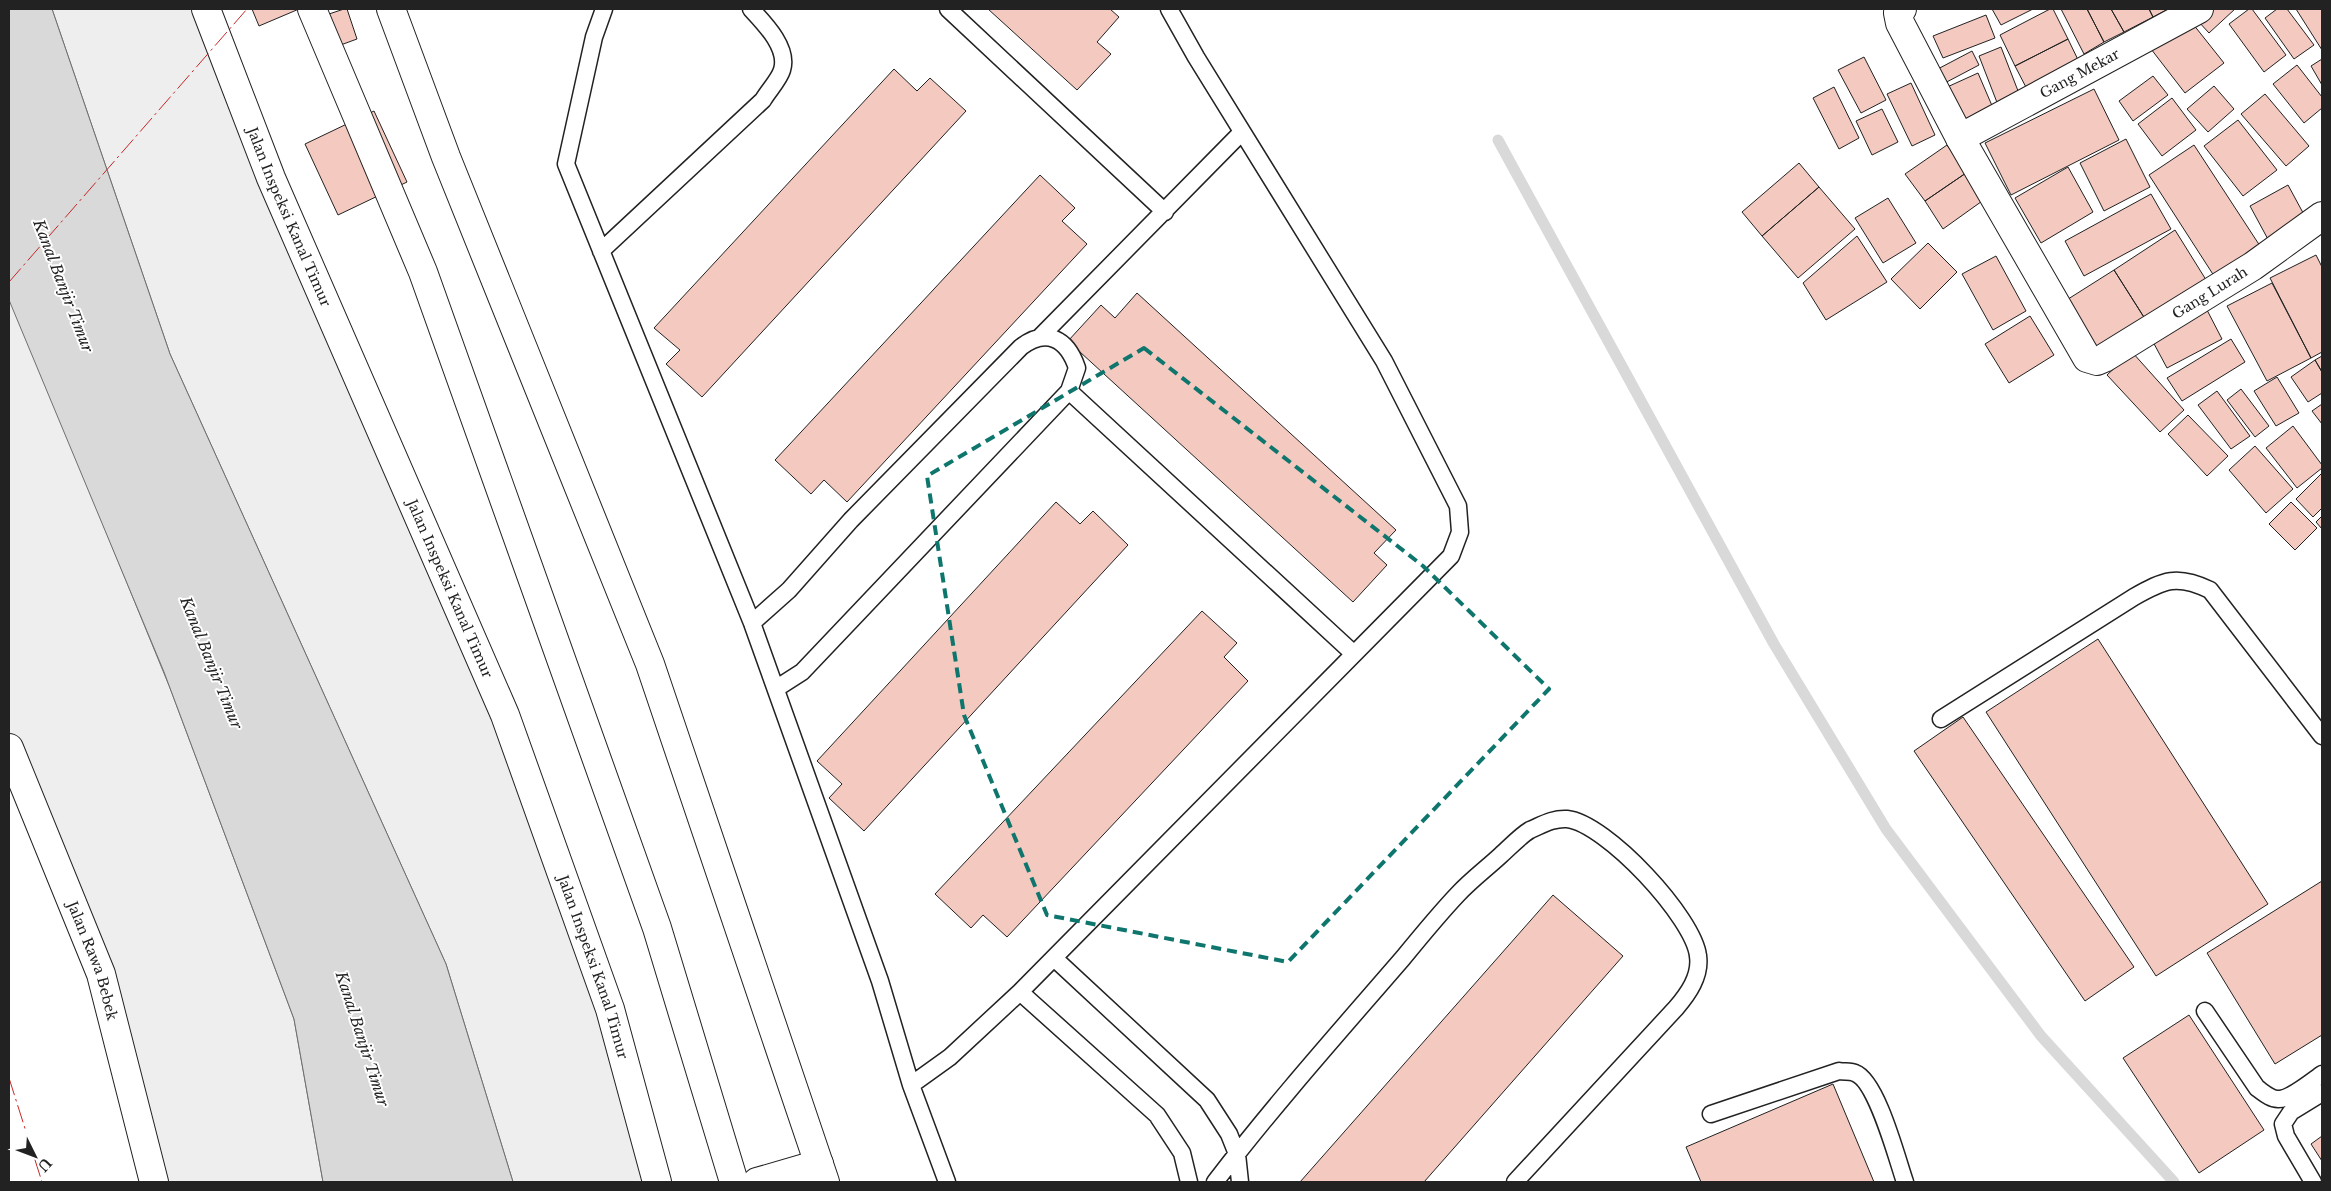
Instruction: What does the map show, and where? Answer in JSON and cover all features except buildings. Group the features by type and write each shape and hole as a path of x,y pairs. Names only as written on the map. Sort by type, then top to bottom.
{"street":[{"name":"Jalan Inspeksi Kanal Timur","path":"206,9 271,178 505,715 610,1009 657,1182"},
{"path":"312,9 423,272 658,928 734,1182"},
{"path":"390,9 450,166 650,664 822,1173 757,1182"},
{"path":"1902,9 1898,13 1900,23 1960,138"},
{"name":"Gang Mekar","path":"1960,138 2198,9"},
{"name":"Gang Lurah","path":"1960,138 2087,358 2092,361 2104,358 2253,266 2322,216"},
{"name":"Jalan Rawa Bebek","path":"9,748 101,974 154,1182"}],"lane":[{"path":"604,9 594,37 566,164 752,623 880,981 911,1085 947,1182"},
{"path":"601,252 763,100 782,70 782,52 768,28 751,9"},
{"path":"948,9 1165,212"},
{"path":"911,1085 950,1057 1054,958 1451,556 1460,532 1458,506 1384,361 1242,132 1169,9"},
{"path":"1041,336 1242,132"},
{"path":"752,623 789,590 852,520 1021,347 1033,338 1041,336 1052,337 1059,342 1074,360 1077,368 1069,391 802,672 776,688"},
{"path":"1069,391 1354,654"},
{"path":"1941,719 2134,597 2155,585 2177,579 2193,582 2210,590 2322,736"},
{"path":"1215,1182 1459,893 1528,832 1551,821 1568,819 1587,828 1611,844 1634,863 1671,902 1693,936 1699,957 1696,974 1688,994 1515,1182"},
{"path":"1054,958 1207,1100 1229,1134 1237,1154 1240,1182"},
{"path":"1020,992 1157,1116 1182,1153 1189,1182"},
{"path":"2205,1011 2257,1088 2269,1096 2278,1099 2286,1098 2322,1074"},
{"path":"1711,1114 1839,1071 1855,1072 1862,1077 1876,1096 1905,1182"},
{"path":"2314,1182 2286,1136 2283,1124 2291,1112 2322,1093"}],"highlighted area":[{"path":"1144,348 1423,566 1549,689 1288,962 1047,915 964,715 927,476"}],"shaded area":[{"path":"52,9 206,9 505,715 657,1182 513,1182 446,964 170,354"},
{"path":"9,286 170,688 294,1019 323,1182 154,1182 101,974 9,748"}],"water":[{"name":"Kanal Banjir Timur","path":"9,9 52,9 170,354 446,964 513,1182 323,1182 294,1019 164,672 9,300"}],"waterway":[{"path":"1498,140 1774,644 1886,829 2041,1036 2174,1182"}],"power":[{"path":"9,282 247,9"},
{"path":"9,1078 42,1182"}]}
